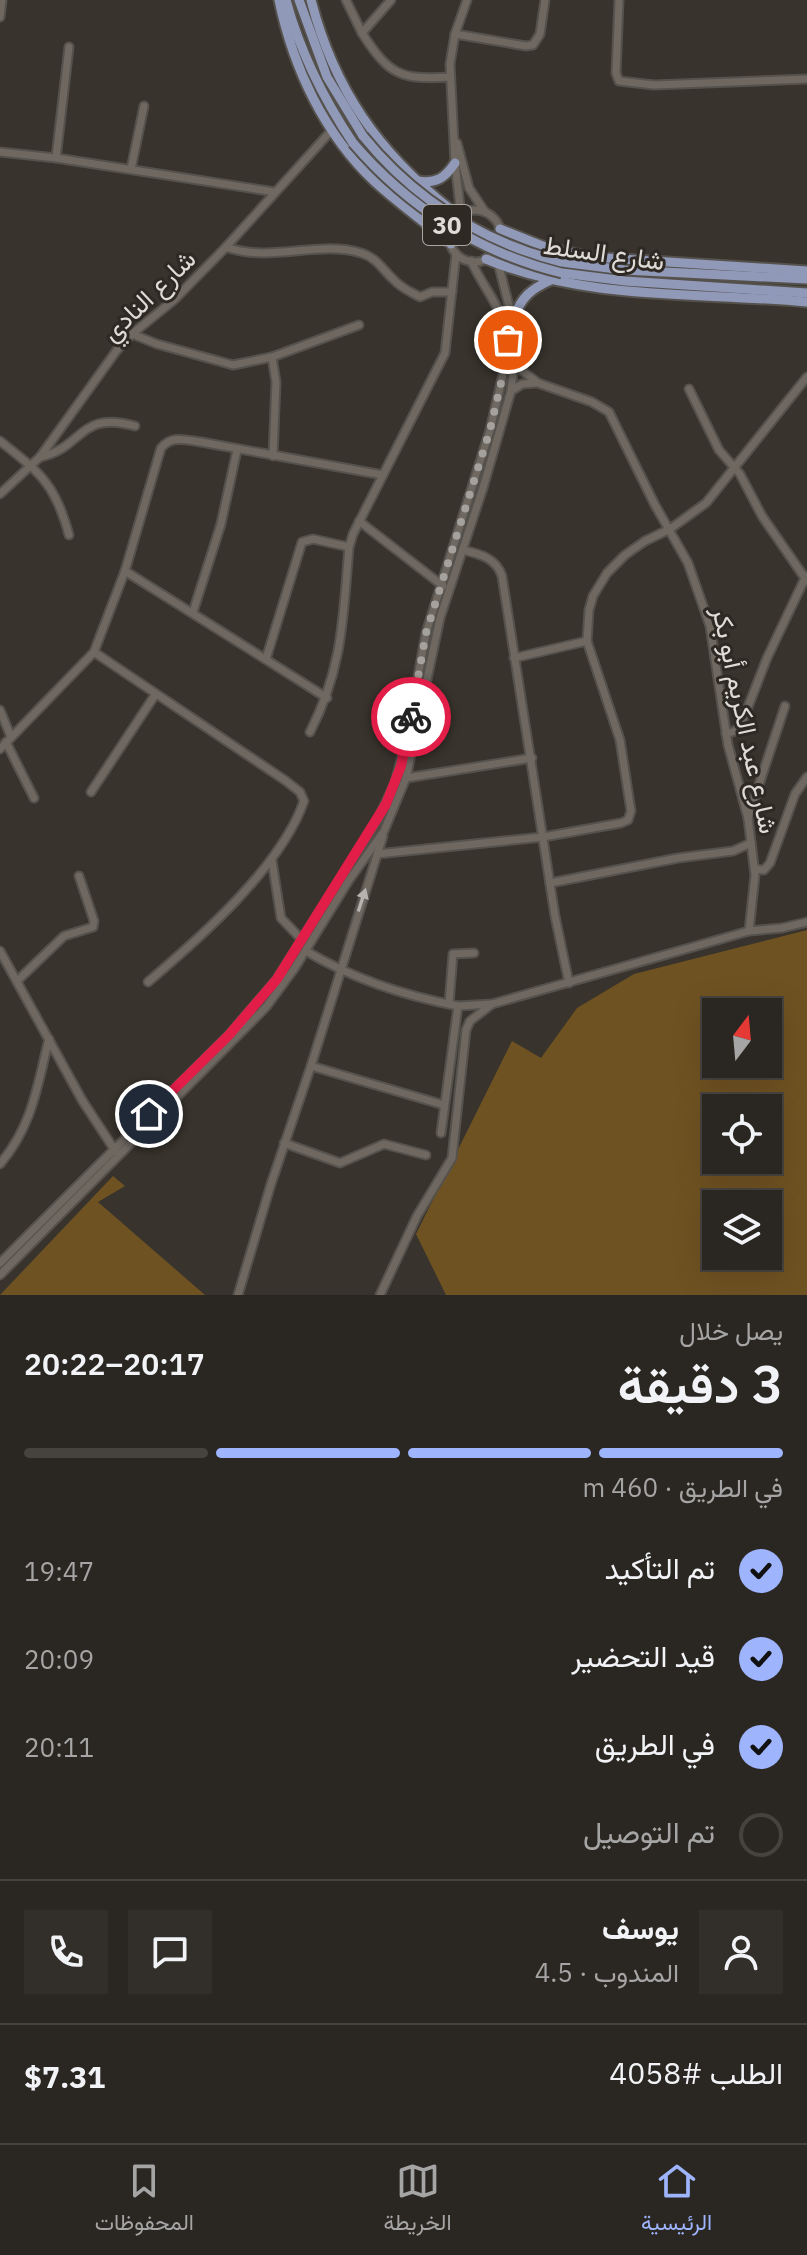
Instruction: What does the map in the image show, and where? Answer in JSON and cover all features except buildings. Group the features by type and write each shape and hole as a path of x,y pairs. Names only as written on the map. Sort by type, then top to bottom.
{"main road":[{"path":"279,0 289,42 301,73 331,131 373,180 451,244"},
{"name":"شارع السلط","path":"286,0 314,77 353,143 392,185 433,217 488,247 533,265 574,275 807,293"},
{"name":"شارع السلط","path":"299,0 327,77 363,136 400,177 437,207 492,237 561,262 593,267 794,279 806,271"},
{"path":"311,0 321,37 351,102 370,130 415,180 460,216"},
{"path":"415,180 437,181 455,163"},
{"path":"500,229 545,247 591,257 806,271"},
{"path":"490,257 499,265 551,280 627,291 807,302"},
{"path":"514,318 529,291 551,280"}],"street":[{"path":"0,17 2,0"},
{"path":"346,0 378,58 396,73 418,79 450,77"},
{"path":"362,33 391,0"},
{"path":"460,216 450,77 451,51 466,0"},
{"path":"455,34 533,45 540,34 545,0"},
{"path":"619,0 616,73 619,81 654,85 807,79"},
{"path":"56,158 69,47"},
{"path":"131,169 144,106"},
{"path":"454,125 467,183 476,201 500,229 499,244 490,257 471,261"},
{"name":"شارع النادي","path":"0,494 40,457 117,350 174,300 226,247 331,131"},
{"path":"0,152 275,192"},
{"path":"310,732 327,698 343,632 349,547 359,521 445,353 456,254 451,244 451,228 460,216 476,211 486,213"},
{"path":"226,247 250,254 344,250 364,253 380,264 402,287 420,297 432,292 452,292"},
{"path":"0,1275 119,1157 284,985 306,951 314,929 378,819 395,783 406,742 426,633 490,430 508,353 501,312 471,261 456,254"},
{"path":"238,1295 384,831 406,778 430,660 511,391 517,337 499,265"},
{"path":"132,334 233,365 272,357 359,325"},
{"path":"272,357 276,382 273,456"},
{"name":"شارع عبد الكريم أبو بكر","path":"515,365 538,383 592,402 609,412 688,563 710,626 726,734 748,818 755,869 749,931"},
{"path":"377,854 543,837 621,823 630,816 620,740 587,641 593,596 607,573 625,555 670,529 706,503 807,377"},
{"path":"511,391 522,384 538,383"},
{"path":"689,389 719,450 742,478 762,516 806,578 767,658 741,725 726,734"},
{"path":"40,457 57,452 97,422 111,421 135,426"},
{"path":"6,742 94,652 125,571 163,445 178,439 383,475"},
{"path":"0,441 31,466 58,499 69,535"},
{"path":"193,612 221,524 237,450"},
{"path":"359,521 449,591"},
{"path":"266,659 302,542 313,539 349,547"},
{"path":"463,550 487,558 501,571 550,883 569,983"},
{"path":"125,571 327,698"},
{"path":"514,658 587,641"},
{"path":"94,652 300,792 303,804 272,861 196,940 148,982"},
{"path":"91,792 155,695"},
{"path":"748,818 785,706"},
{"path":"0,710 6,742 34,798"},
{"path":"406,778 532,758"},
{"path":"755,869 764,870 770,863 795,794 807,777"},
{"path":"0,1263 246,1016 277,979 302,940 314,929 384,831"},
{"path":"550,883 678,858 733,851 751,843"},
{"path":"272,861 281,918 302,940"},
{"path":"17,981 64,936 93,927 94,921 79,876"},
{"path":"306,951 391,990 458,1006 492,1004 749,931 807,922"},
{"path":"0,951 101,1131 119,1157"},
{"path":"449,1004 452,957 456,952 474,953"},
{"path":"380,1295 417,1216 452,1158 465,1039 470,1021 492,1004"},
{"path":"441,1133 458,1006"},
{"path":"0,1164 15,1144 31,1113 49,1039"},
{"path":"454,1039 465,1039"},
{"path":"311,1066 444,1105"},
{"path":"284,1143 340,1163 384,1144 426,1155"}],"shaded area":[{"path":"807,930 807,1295 446,1295 416,1234 512,1041 541,1058 577,1008 634,974"},
{"path":"113,1176 125,1186 98,1202 205,1295 0,1295"}],"way so far":[{"path":"411,717 426,633 490,430 508,353 508,340"}],"route":[{"path":"149,1114 229,1035 277,979 386,804 401,766 411,717"}]}
